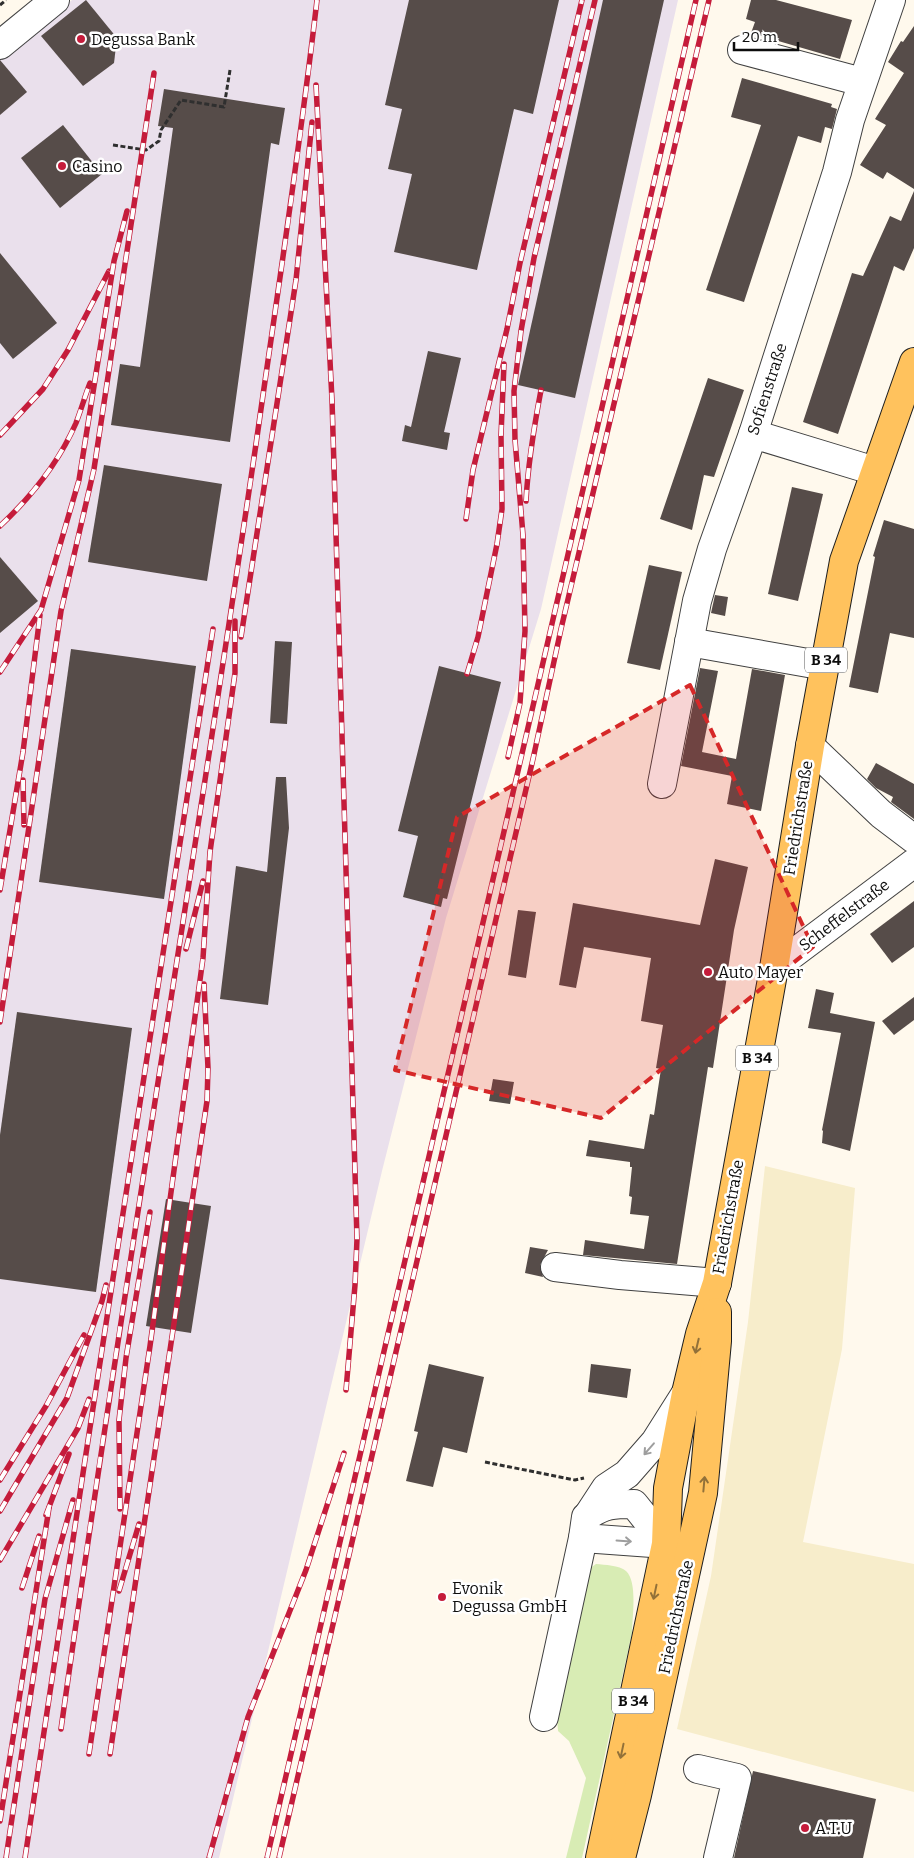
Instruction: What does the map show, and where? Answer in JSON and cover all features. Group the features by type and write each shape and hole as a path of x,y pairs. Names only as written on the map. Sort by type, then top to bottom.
{"main road":[{"name":"Friedrichstraße","path":"666,1544 668,1488 686,1394 700,1334 716,1283 774,968 810,746 844,561 914,362"},
{"name":"Friedrichstraße","path":"621,1858 635,1803 703,1493 717,1340 716,1283"},
{"path":"684,1584 666,1544 695,1526"},
{"name":"B 34","path":"600,1858 666,1544"}],"street":[{"path":"0,45 55,0"},
{"name":"Sofienstraße","path":"662,784 697,600 712,549 753,434 837,172 862,82 891,0"},
{"path":"742,50 862,82"},
{"path":"753,434 875,471"},
{"path":"689,642 825,666"},
{"path":"810,746 881,814 914,839"},
{"name":"Scheffelstraße","path":"774,968 914,863"},
{"path":"555,1267 716,1283"},
{"path":"544,1717 585,1528 606,1488 627,1474 654,1442 686,1394"},
{"path":"585,1528 599,1508 614,1504 634,1504 666,1544"},
{"path":"585,1528 666,1544"},
{"path":"698,1769 737,1778 718,1858"}],"path":[{"path":"0,5 6,0"},
{"path":"113,145 146,150 159,141 161,130 181,100 224,107 230,70"}],"highlighted area":[{"path":"690,685 813,947 601,1118 395,1070 457,817"}],"shaded area":[{"path":"72,0 678,0 541,609 446,918 382,1171 219,1858 0,1858 0,59"},
{"path":"765,1166 855,1188 842,1349 803,1542 914,1564 914,1792 677,1729 711,1576 748,1322"}],"green space":[{"path":"596,1564 620,1568 630,1576 633,1591 632,1633 582,1858 566,1858 586,1778 569,1741 558,1731 557,1718 589,1569"}],"building":[{"path":"86,0 117,38 114,63 83,86 41,36"},
{"path":"409,0 559,0 533,114 514,109 477,270 394,252 412,174 388,169 402,109 385,105"},
{"path":"603,0 664,0 575,398 518,385"},
{"path":"751,0 776,0 852,20 840,59 751,33 755,22 746,19"},
{"path":"914,26 914,189 887,172 883,179 860,165 886,125 875,119 904,73 888,62 901,41 903,42"},
{"path":"0,60 27,92 0,115"},
{"path":"742,78 832,104 831,107 837,109 832,129 825,127 821,143 798,136 744,302 706,290 761,125 731,117"},
{"path":"164,89 285,108 279,145 271,143 230,442 111,425 120,364 140,367 173,128 158,126"},
{"name":"Casino","path":"63,125 102,174 60,208 21,158"},
{"path":"914,191 914,248 904,271 894,266 838,434 803,422 852,273 863,276 890,216 901,221"},
{"path":"0,253 57,323 13,359 0,343"},
{"path":"428,351 461,358 444,432 450,433 447,450 402,441 405,425 411,427"},
{"path":"708,378 744,390 714,477 704,475 692,530 660,519"},
{"path":"104,465 222,484 207,581 88,562"},
{"path":"792,487 823,494 798,601 768,594"},
{"path":"884,520 914,529 914,638 890,633 878,693 849,687 875,557 873,556"},
{"path":"0,557 38,601 0,633"},
{"path":"649,565 682,572 660,670 627,663"},
{"path":"715,595 728,597 725,616 711,613"},
{"path":"275,641 292,642 287,724 270,723"},
{"path":"71,649 196,666 164,899 39,882"},
{"path":"439,666 501,682 447,899 443,898 441,907 403,897 418,836 398,831"},
{"path":"700,668 718,671 702,752 736,759 752,669 785,675 761,811 727,804 732,776 681,766"},
{"path":"876,763 914,784 914,819 891,802 893,797 876,788 867,779"},
{"path":"276,777 286,777 289,828 268,1005 220,999 236,866 267,872"},
{"path":"715,859 748,867 734,930 713,1068 708,1067 677,1264 583,1255 585,1240 644,1249 649,1216 630,1214 632,1197 629,1196 632,1167 630,1167 630,1162 586,1156 589,1140 644,1149 650,1114 654,1115 661,1069 656,1068 663,1025 641,1021 651,958 584,947 576,988 559,985 573,903 700,925"},
{"path":"914,901 914,947 892,963 870,934"},
{"path":"518,910 536,912 526,978 508,975"},
{"path":"816,989 834,993 830,1013 875,1022 850,1151 822,1143 822,1130 841,1033 808,1028"},
{"path":"914,997 914,1020 894,1035 882,1021"},
{"path":"17,1012 132,1028 96,1292 0,1279 0,1135"},
{"path":"493,1079 514,1082 510,1104 489,1101"},
{"path":"166,1199 211,1206 191,1333 146,1326"},
{"path":"530,1247 548,1250 540,1265 543,1277 525,1273"},
{"path":"429,1364 484,1377 467,1453 443,1447 433,1487 406,1481 418,1432 414,1431"},
{"path":"591,1364 631,1369 627,1398 588,1392"},
{"name":"A.T.U","path":"753,1771 876,1799 863,1858 734,1858"}],"railway":[{"path":"61,1729 108,1407 256,444 296,166 317,0"},
{"path":"466,519 473,470 582,0"},
{"path":"508,757 520,703 525,631 523,535 515,440 514,391 521,331 534,258 595,0"},
{"path":"267,1858 696,0"},
{"path":"279,1858 533,759 561,629 709,0"},
{"path":"0,1022 61,611 94,469 154,73"},
{"path":"316,85 332,400 357,1239 346,1390"},
{"path":"241,637 296,280 312,122"},
{"path":"0,672 41,610 79,480 114,261 127,211"},
{"path":"0,435 43,389 68,350 109,271"},
{"path":"467,674 478,637 497,544 502,509 501,435 504,364"},
{"path":"0,526 23,503 53,465 76,423 90,383"},
{"path":"526,501 528,473 541,390"},
{"path":"0,890 23,752 40,615"},
{"path":"89,1754 150,1346 203,958 210,852 235,673 235,621"},
{"path":"25,1858 213,629"},
{"path":"23,780 24,825"},
{"path":"186,949 203,881"},
{"path":"110,1754 207,1101 208,1068 204,984"},
{"path":"120,1509 119,1420 126,1358 150,1212"},
{"path":"0,1511 67,1398 106,1285"},
{"path":"0,1480 46,1406 84,1335"},
{"path":"0,1560 78,1428 89,1399"},
{"path":"209,1858 248,1717 306,1570 344,1453"},
{"path":"46,1515 69,1454"},
{"path":"6,1858 45,1599 73,1500"},
{"path":"0,1821 49,1508"},
{"path":"119,1591 139,1524"},
{"path":"22,1588 39,1536"}],"place":[{"name":"Degussa Bank","path":"81,39"},
{"name":"Casino","path":"62,166"},
{"name":"Auto Mayer","path":"708,972"},
{"name":"Evonik Degussa GmbH","path":"442,1597"},
{"name":"A.T.U","path":"805,1828"}]}
